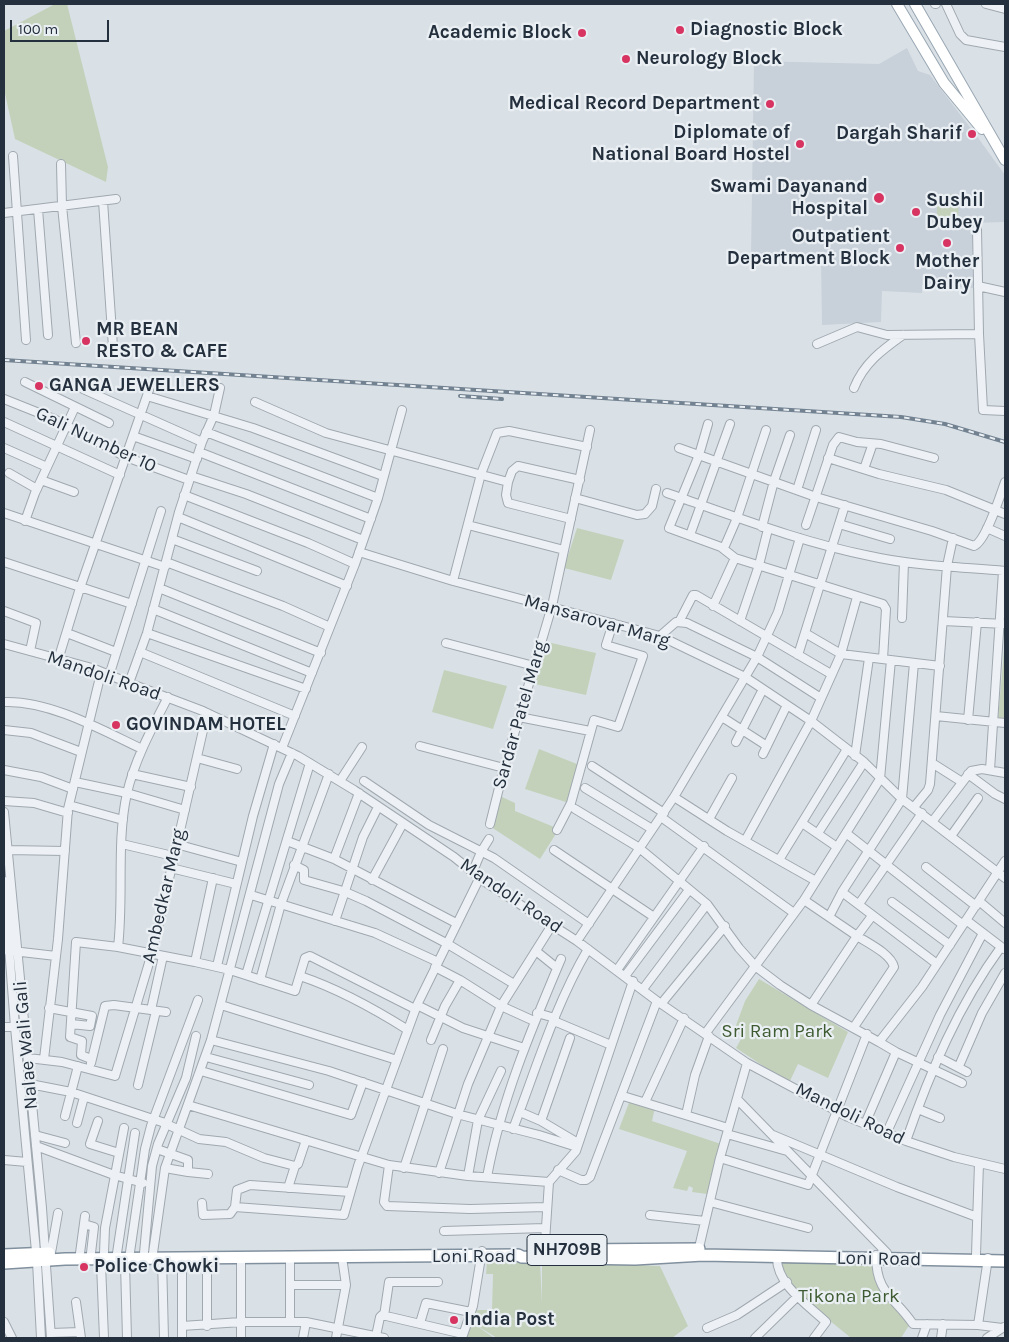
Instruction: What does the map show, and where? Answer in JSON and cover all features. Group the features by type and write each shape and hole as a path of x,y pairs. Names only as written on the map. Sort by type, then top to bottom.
{"highway":[{"name":"Loni Road","path":"4,1263 42,1255 85,1253 102,1258 117,1253 128,1258 153,1255 182,1258 290,1258 543,1253 635,1259 698,1252 880,1255 1005,1260"},
{"name":"Loni Road","path":"698,1252 777,1257 976,1255 988,1258 1005,1256"},
{"name":"Loni Road","path":"4,1255 128,1258 153,1255 482,1254"}],"main road":[{"path":"897,4 944,83 999,148"},
{"path":"915,4 1005,160"},
{"path":"956,98 967,92"}],"street":[{"path":"946,4 960,34 966,40 1005,46"},
{"path":"986,4 1005,9"},
{"path":"14,156 16,212 26,340"},
{"path":"61,164 62,206 76,343"},
{"path":"4,213 116,199"},
{"path":"103,201 113,347"},
{"path":"38,209 48,335"},
{"path":"977,229 983,410 1005,411"},
{"path":"978,286 1005,292"},
{"path":"817,344 857,327 886,335 979,334"},
{"path":"854,388 860,373 876,355 903,335"},
{"path":"25,382 75,408 110,423"},
{"path":"58,660 94,545 150,387"},
{"path":"84,388 140,416 202,442"},
{"path":"129,683 146,634 184,495 202,442 214,414 220,388"},
{"path":"147,396 214,414 383,476"},
{"name":"Gali Number 10","path":"4,399 68,427 126,457 246,494 363,540"},
{"path":"255,402 326,433 508,482"},
{"path":"25,520 41,480 68,427 75,408"},
{"path":"282,748 321,653 371,519 402,410"},
{"path":"4,422 56,448 120,475"},
{"path":"686,1115 707,1035 804,900 880,779 887,660 885,606 735,558 724,548 668,528 699,455 708,424"},
{"path":"690,535 730,424"},
{"name":"Sardar Patel Marg","path":"490,824 504,768 552,606 590,430"},
{"path":"724,548 737,518 766,430"},
{"path":"797,490 816,430"},
{"path":"453,581 481,474 494,438 502,431 587,447"},
{"path":"206,432 378,498"},
{"path":"740,621 759,565 774,481 790,435"},
{"path":"133,436 198,455 371,519"},
{"path":"806,525 828,458 833,445 839,437 851,441 881,444 934,458"},
{"path":"864,469 872,446"},
{"path":"4,448 48,467"},
{"path":"679,448 774,481 816,498 845,505 976,546 1003,494 1005,482"},
{"path":"828,458 946,490 1005,514"},
{"path":"571,519 508,503 506,495 508,482 512,471 518,466 580,480"},
{"path":"9,473 37,489"},
{"path":"41,480 74,492"},
{"path":"576,498 637,515 645,514 652,506 656,489"},
{"path":"667,493 765,528 871,557 904,562 1004,571 1003,624 990,770"},
{"path":"184,495 308,543 355,564"},
{"path":"798,655 845,505"},
{"path":"109,676 161,511"},
{"path":"4,513 94,545 146,561 165,564 283,606 330,627"},
{"path":"178,517 347,586"},
{"path":"839,524 890,539"},
{"path":"468,525 564,550"},
{"path":"986,528 1005,536"},
{"path":"577,941 613,889 638,847 674,798 757,657 768,635 790,575 800,538"},
{"path":"914,807 928,790 932,763 947,566 953,538"},
{"path":"172,540 257,571"},
{"name":"Mansarovar Marg","path":"359,552 453,581 660,636 745,677 812,721 864,762 902,799 1005,878"},
{"path":"713,606 735,558"},
{"path":"4,562 132,604"},
{"path":"902,618 904,562"},
{"path":"159,588 321,653"},
{"path":"660,636 679,622 694,594 768,635 831,674"},
{"path":"745,841 812,721 840,654 857,597"},
{"path":"153,610 312,673"},
{"path":"4,611 36,623 30,651"},
{"path":"943,621 1003,624"},
{"path":"679,622 688,623 757,657 821,698"},
{"path":"968,720 978,622"},
{"path":"557,830 570,806 594,720 618,727 643,656 606,645 613,623"},
{"path":"66,633 116,652"},
{"path":"805,633 840,654 940,666"},
{"path":"146,634 306,689"},
{"path":"446,643 534,666"},
{"name":"Mandoli Road","path":"4,644 101,672 207,713 310,762 359,793 480,877 577,941 659,1002 747,1063 864,1124 906,1141 1005,1169"},
{"path":"140,652 294,716"},
{"path":"855,756 869,658"},
{"path":"829,918 842,892 902,799 914,663"},
{"path":"44,1059 56,956 68,809 101,672"},
{"path":"736,742 763,689"},
{"path":"118,946 123,820 127,793 142,749 168,698"},
{"path":"4,702 37,705 89,724 142,749"},
{"path":"763,754 787,705"},
{"name":"Ambedkar Marg","path":"89,1070 114,1076 152,953 207,713"},
{"path":"936,716 1005,723"},
{"path":"519,717 590,730"},
{"path":"722,717 767,746"},
{"path":"4,730 31,733 81,752"},
{"path":"217,966 236,884 274,744"},
{"path":"420,746 504,768"},
{"path":"340,781 362,747"},
{"path":"779,860 847,749"},
{"path":"153,1255 164,1168 206,1057 281,777 292,753"},
{"path":"197,758 237,769"},
{"path":"246,975 310,762"},
{"path":"818,834 864,762"},
{"path":"932,763 962,782"},
{"path":"592,766 662,815 794,913"},
{"path":"932,822 968,774 974,769 1005,773"},
{"path":"4,770 74,785 127,793 185,810"},
{"path":"132,774 191,787"},
{"path":"260,980 294,865 329,774"},
{"path":"968,774 1005,799"},
{"path":"709,820 732,778"},
{"path":"364,781 430,825 518,873 589,924"},
{"path":"585,788 652,829"},
{"path":"334,859 359,793"},
{"path":"674,798 816,881"},
{"path":"951,836 978,798"},
{"path":"4,801 34,803 123,820"},
{"path":"335,921 351,868 363,837 378,807"},
{"path":"575,809 638,847 707,904 739,948 755,966 811,1005 917,1063 933,1068 962,1083"},
{"name":"Nalae Wali Gali","path":"4,812 10,950 28,1058 36,1146 42,1255"},
{"path":"859,904 922,813"},
{"path":"372,880 403,823"},
{"path":"802,823 837,848"},
{"path":"846,833 1003,949 960,1011 933,1068 906,1141"},
{"path":"473,871 489,839"},
{"path":"287,841 334,859 456,924"},
{"path":"122,844 173,856"},
{"path":"176,844 242,862"},
{"path":"617,970 704,846"},
{"path":"7,850 65,851"},
{"path":"554,850 654,917"},
{"path":"879,1042 937,964 1005,861"},
{"path":"294,865 304,870 304,880 343,891 446,943 514,984"},
{"path":"926,867 1005,923"},
{"path":"171,868 236,884"},
{"path":"236,1207 343,1215 416,1007 480,877"},
{"path":"195,962 213,878"},
{"path":"4,881 10,950 8,973 13,996 27,1162 42,1255 51,1336 80,1335 76,1302"},
{"path":"625,976 689,890"},
{"path":"842,892 937,964"},
{"path":"250,894 375,934 437,964 501,1006 536,1017 555,1020 611,1045"},
{"path":"804,900 880,952 894,965 854,1027"},
{"path":"892,902 950,945"},
{"path":"643,989 707,904"},
{"path":"811,1005 872,916"},
{"path":"439,1172 457,1114 501,1006 552,925"},
{"path":"558,1170 581,1180 590,1177 659,1002 724,926"},
{"path":"887,1132 955,983 983,933"},
{"path":"91,1059 81,1056 82,1041 70,1038 76,942 118,946 217,966 295,991 305,958 310,956 450,1022 488,1037 524,1048"},
{"path":"514,1129 555,1020 576,969 588,949"},
{"path":"10,950 56,956"},
{"path":"536,951 557,968"},
{"path":"138,1085 163,956"},
{"path":"487,1177 498,1125 524,1048 561,959"},
{"path":"959,1066 982,1013 1005,972"},
{"path":"300,976 325,984 362,1002 408,1030"},
{"path":"431,1040 440,1016 460,980"},
{"path":"543,1253 549,1182 574,1154 578,1145 633,982"},
{"path":"4,995 13,996"},
{"path":"128,1338 128,1258 145,1149 153,1120 198,1000"},
{"path":"221,1005 397,1060"},
{"path":"28,1058 44,1059 89,1070 105,1006 166,1012"},
{"path":"49,1008 92,1016 90,1026 71,1024"},
{"path":"645,1102 684,1018"},
{"path":"4,1027 15,1027"},
{"path":"720,1158 806,1185 867,1034"},
{"path":"164,1338 153,1255 150,1184 157,1149 186,1078 196,1036"},
{"path":"541,1121 570,1038"},
{"path":"211,1040 363,1082 457,1114 578,1145"},
{"path":"404,1168 443,1049"},
{"path":"864,1124 896,1052"},
{"path":"206,1057 310,1085"},
{"path":"938,1057 959,1066 967,1072"},
{"path":"698,1252 720,1158 747,1063"},
{"path":"65,1116 78,1066"},
{"path":"201,1071 351,1115 363,1082"},
{"path":"468,1176 478,1120 501,1071"},
{"path":"30,1084 71,1092 167,1124 199,1139 226,1142 264,1158 295,1166"},
{"path":"622,1096 686,1115 788,1152"},
{"path":"77,1123 84,1097"},
{"path":"737,1099 811,1176 880,1255 878,1277 889,1299 904,1311 913,1324 1003,1327"},
{"path":"188,1105 389,1165 468,1176 549,1182"},
{"path":"918,1109 940,1118"},
{"path":"520,1112 541,1121 578,1145"},
{"path":"98,1121 90,1144 119,1153"},
{"path":"104,1338 102,1258 105,1228 124,1128"},
{"path":"117,1253 135,1133"},
{"path":"773,1135 897,1187 977,1217"},
{"path":"35,1136 65,1143"},
{"path":"288,1188 306,1140"},
{"path":"36,1146 114,1175 161,1188"},
{"path":"157,1149 188,1161 188,1172"},
{"path":"4,1160 27,1162"},
{"path":"976,1255 979,1163"},
{"path":"389,1165 384,1202 387,1206 470,1209 546,1207"},
{"path":"164,1168 208,1174"},
{"path":"202,1203 204,1215 230,1214 236,1207 236,1191 250,1186 350,1192"},
{"path":"710,1202 808,1228"},
{"path":"41,1338 42,1255 58,1213"},
{"path":"650,1215 705,1221"},
{"path":"85,1220 94,1227 85,1253 85,1220"},
{"path":"444,1232 545,1228"},
{"path":"384,1316 463,1336 471,1312 482,1254"},
{"path":"241,1257 241,1338"},
{"path":"336,1338 346,1285 342,1257"},
{"path":"777,1257 779,1272 786,1282 826,1322 814,1338"},
{"path":"182,1258 182,1338"},
{"path":"206,1326 208,1258"},
{"path":"290,1258 290,1321"},
{"path":"978,1325 988,1258"},
{"path":"182,1326 290,1321 306,1322 380,1337 380,1317 384,1316 389,1282 438,1282"},
{"path":"706,1328 737,1315 786,1282"},
{"path":"290,1285 346,1285"},
{"path":"755,1338 798,1296"},
{"path":"420,1324 426,1303 471,1312"},
{"path":"4,1322 12,1338"},
{"path":"303,1338 306,1322"},
{"path":"922,1338 927,1324"},
{"path":"941,1338 943,1324"},
{"path":"987,1338 1003,1327"}],"shaded area":[{"name":"Swami Dayanand Hospital","path":"907,48 918,71 930,75 972,130 968,133 971,138 976,135 1005,175 1005,222 972,223 973,288 922,285 922,293 882,291 881,322 822,325 821,257 751,257 754,61 879,64"}],"green space":[{"path":"55,4 67,4 108,167 106,182 15,139 4,89 4,31"},
{"path":"937,194 959,194 958,222 937,221"},
{"path":"577,528 624,540 611,580 564,568"},
{"path":"1005,639 1005,719 998,719"},
{"path":"547,642 596,653 586,695 535,684"},
{"path":"444,670 507,686 493,729 432,712"},
{"path":"539,749 577,764 569,803 525,789"},
{"path":"500,796 515,803 515,811 559,829 540,859 491,827"},
{"name":"Sri Ram Park","path":"759,979 848,1032 828,1078 798,1064 789,1083 736,1048 741,1039 735,1028 745,1001"},
{"path":"630,1100 655,1108 652,1121 721,1144 707,1194 692,1192 693,1188 689,1186 687,1191 673,1188 687,1151 619,1129"},
{"path":"487,1262 540,1262 542,1303 542,1262 660,1266 688,1326 672,1338 497,1338 476,1325 494,1338 466,1338 477,1310 492,1310 533,1328 492,1309 493,1274 486,1274"},
{"name":"Tikona Park","path":"783,1262 873,1266 910,1324 901,1338 851,1338 802,1298 780,1270"}],"railway":[{"path":"4,360 901,417 945,424 1005,442"},
{"path":"460,396 502,399"}],"place":[{"name":"Diagnostic Block","path":"680,30"},
{"name":"Academic Block","path":"582,33"},
{"name":"Neurology Block","path":"626,59"},
{"name":"Medical Record Department","path":"770,104"},
{"name":"Dargah Sharif","path":"972,134"},
{"name":"Diplomate of National Board Hostel","path":"800,144"},
{"name":"Swami Dayanand Hospital","path":"879,198"},
{"name":"Sushil Dubey","path":"916,212"},
{"name":"Mother Dairy","path":"947,243"},
{"name":"Outpatient Department Block","path":"900,248"},
{"name":"MR BEAN RESTO & CAFE","path":"86,341"},
{"name":"GANGA JEWELLERS","path":"39,386"},
{"name":"GOVINDAM HOTEL","path":"116,725"},
{"name":"Police Chowki","path":"84,1267"},
{"name":"India Post","path":"454,1320"}]}
